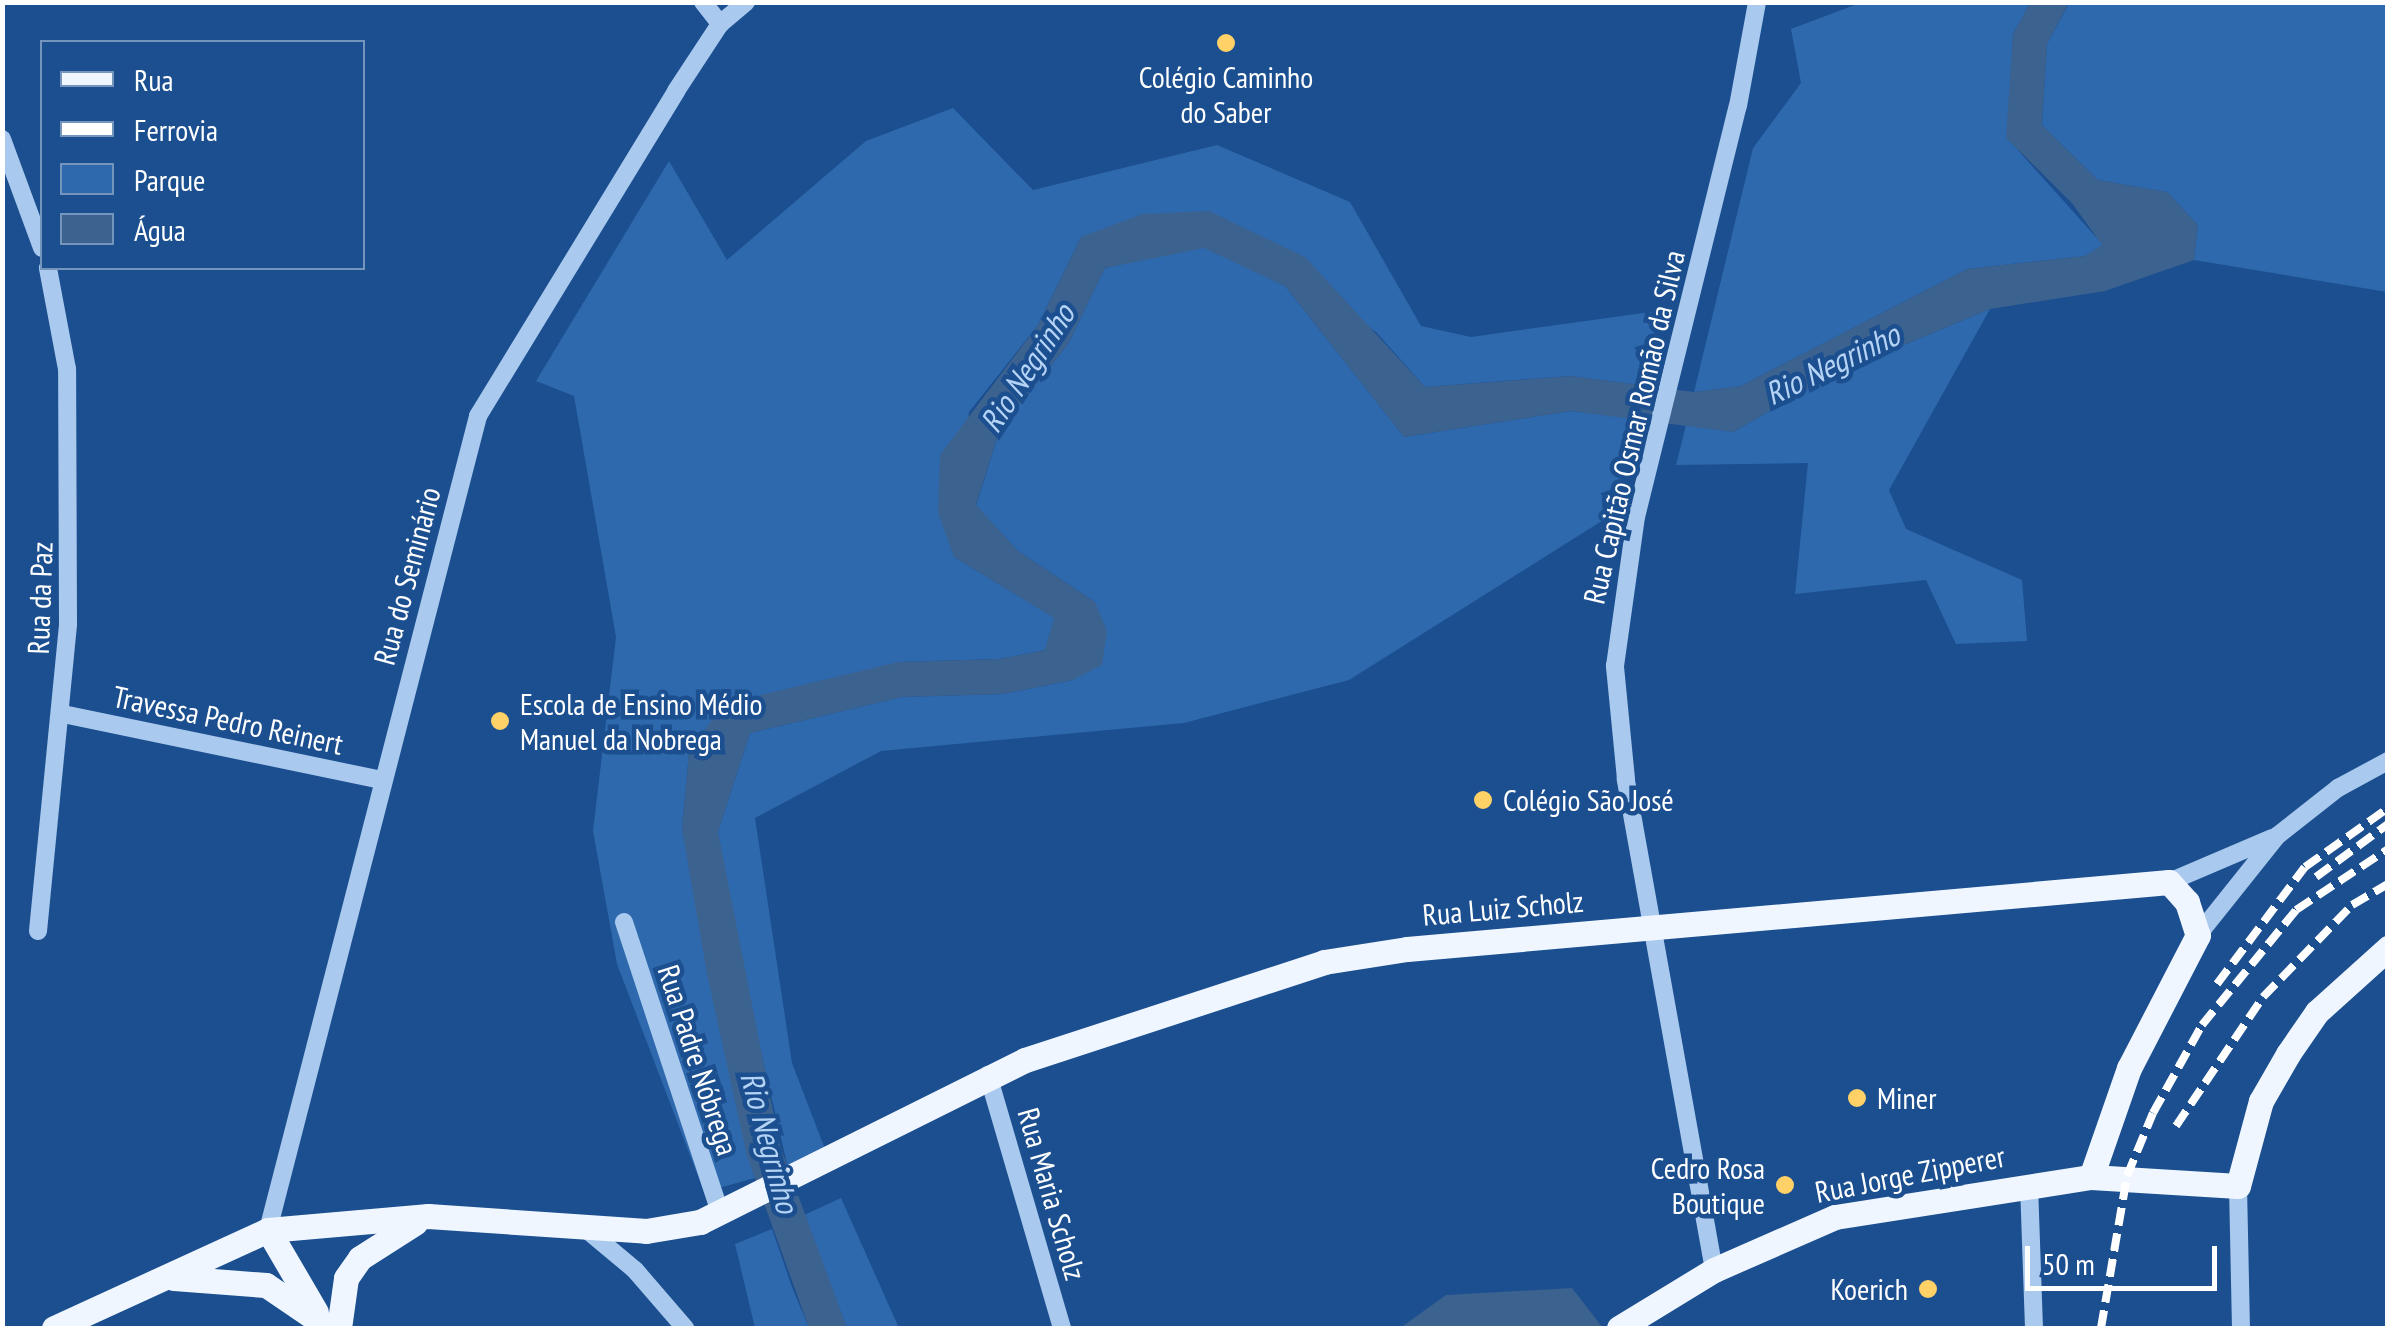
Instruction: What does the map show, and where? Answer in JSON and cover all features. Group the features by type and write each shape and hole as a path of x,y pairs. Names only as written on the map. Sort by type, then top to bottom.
{"main road":[{"name":"Rua Luiz Scholz","path":"268,1230 428,1216 586,1228 675,1228 733,1210 988,1075 1324,962 1653,927 2168,882"},
{"path":"2091,1177 2129,1068 2198,935 2187,902 2168,882"},
{"path":"2238,1186 2261,1101 2288,1054 2317,1012 2388,948"},
{"name":"Rua Jorge Zipperer","path":"1622,1325 1714,1270 1835,1217 2091,1177 2238,1186"},
{"path":"329,1327 346,1278 360,1258 428,1216"},
{"path":"54,1328 174,1278 268,1230 329,1327"},
{"path":"174,1278 266,1286 329,1327"}],"street":[{"path":"702,2 720,24"},
{"name":"Rua do Seminário","path":"268,1230 478,416 720,24 746,2"},
{"name":"Rua Capitão Osmar Romão da Silva","path":"1714,1270 1626,779 1615,666 1629,554 1757,2"},
{"path":"2,139 40,243"},
{"name":"Rua da Paz","path":"38,930 63,714 69,420 67,369 48,270"},
{"name":"Travessa Pedro Reinert","path":"63,714 382,780"},
{"path":"2198,935 2277,836 2338,788 2388,761"},
{"path":"2168,882 2277,836"},
{"name":"Rua Padre Nóbrega","path":"624,922 733,1210"},
{"name":"Rua Maria Scholz","path":"988,1075 1062,1328"},
{"path":"2029,1185 2034,1328"},
{"path":"2238,1186 2241,1328"},
{"path":"586,1228 635,1270 685,1328"}],"green space":[{"path":"1860,3 2030,3 2013,34 2007,138 2103,245 2085,256 1967,269 1741,386 1694,392 1753,148 1801,83 1791,29"},
{"path":"2069,3 2387,3 2387,292 2194,260 2198,225 2167,192 2098,180 2042,125 2047,44"},
{"path":"953,108 1033,190 1217,145 1350,202 1421,326 1471,337 1665,310 1647,386 1570,376 1425,387 1376,332 1209,211 1081,237 1038,325 969,412 954,557 1055,618 1045,650 999,659 898,662 689,753 682,829 755,1178 704,1192 617,964 593,831 616,637 574,396 536,381 669,161 727,260 866,141"},
{"path":"1204,247 1285,286 1404,437 1571,411 1638,419 1616,512 1349,680 1184,723 881,751 755,818 792,1063 825,1149 788,1168 741,967 718,832 750,733 902,697 1003,694 1073,680 1095,602 1018,551 976,506 1000,429 1068,344 1105,268"},
{"path":"1990,309 1889,490 1906,529 2022,580 2027,641 1956,644 1926,580 1795,594 1808,463 1676,465 1686,425 1733,432 1832,375"},
{"path":"841,1198 899,1328 847,1328 804,1215"},
{"path":"772,1229 809,1328 755,1328 735,1244"}],"water":[{"name":"Rio Negrinho","path":"2069,2 2047,44 2042,125 2098,180 2167,192 2198,225 2194,260 2105,291 1990,309 1832,375 1733,432 1571,411 1404,437 1285,286 1204,248 1105,268 1068,344 1000,429 976,505 1018,551 1095,602 1107,631 1102,665 1073,680 1003,694 902,697 750,733 718,832 780,1146 847,1328 809,1328 747,1156 707,974 682,829 689,753 723,704 898,662 999,659 1045,650 1054,618 954,557 938,513 940,455 1038,325 1081,237 1142,214 1209,211 1305,257 1425,387 1571,376 1694,392 1741,386 1967,269 2085,256 2102,245 2072,203 2006,138 2013,34 2030,3"},
{"path":"1572,1288 1603,1328 1400,1328 1446,1295"}],"railway":[{"path":"2217,984 2305,867 2388,808"},
{"path":"2316,877 2388,824"},
{"path":"2101,1328 2127,1176 2153,1113 2202,1025 2296,910 2388,849"},
{"path":"2176,1126 2263,997 2352,905 2388,884"}],"place":[{"name":"Colégio Caminho do Saber","path":"1226,43"},
{"name":"Escola de Ensino Médio Manuel da Nobrega","path":"500,721"},
{"name":"Colégio São José","path":"1483,800"},
{"name":"Miner","path":"1857,1098"},
{"name":"Cedro Rosa Boutique","path":"1785,1185"},
{"name":"Koerich","path":"1928,1289"}]}
